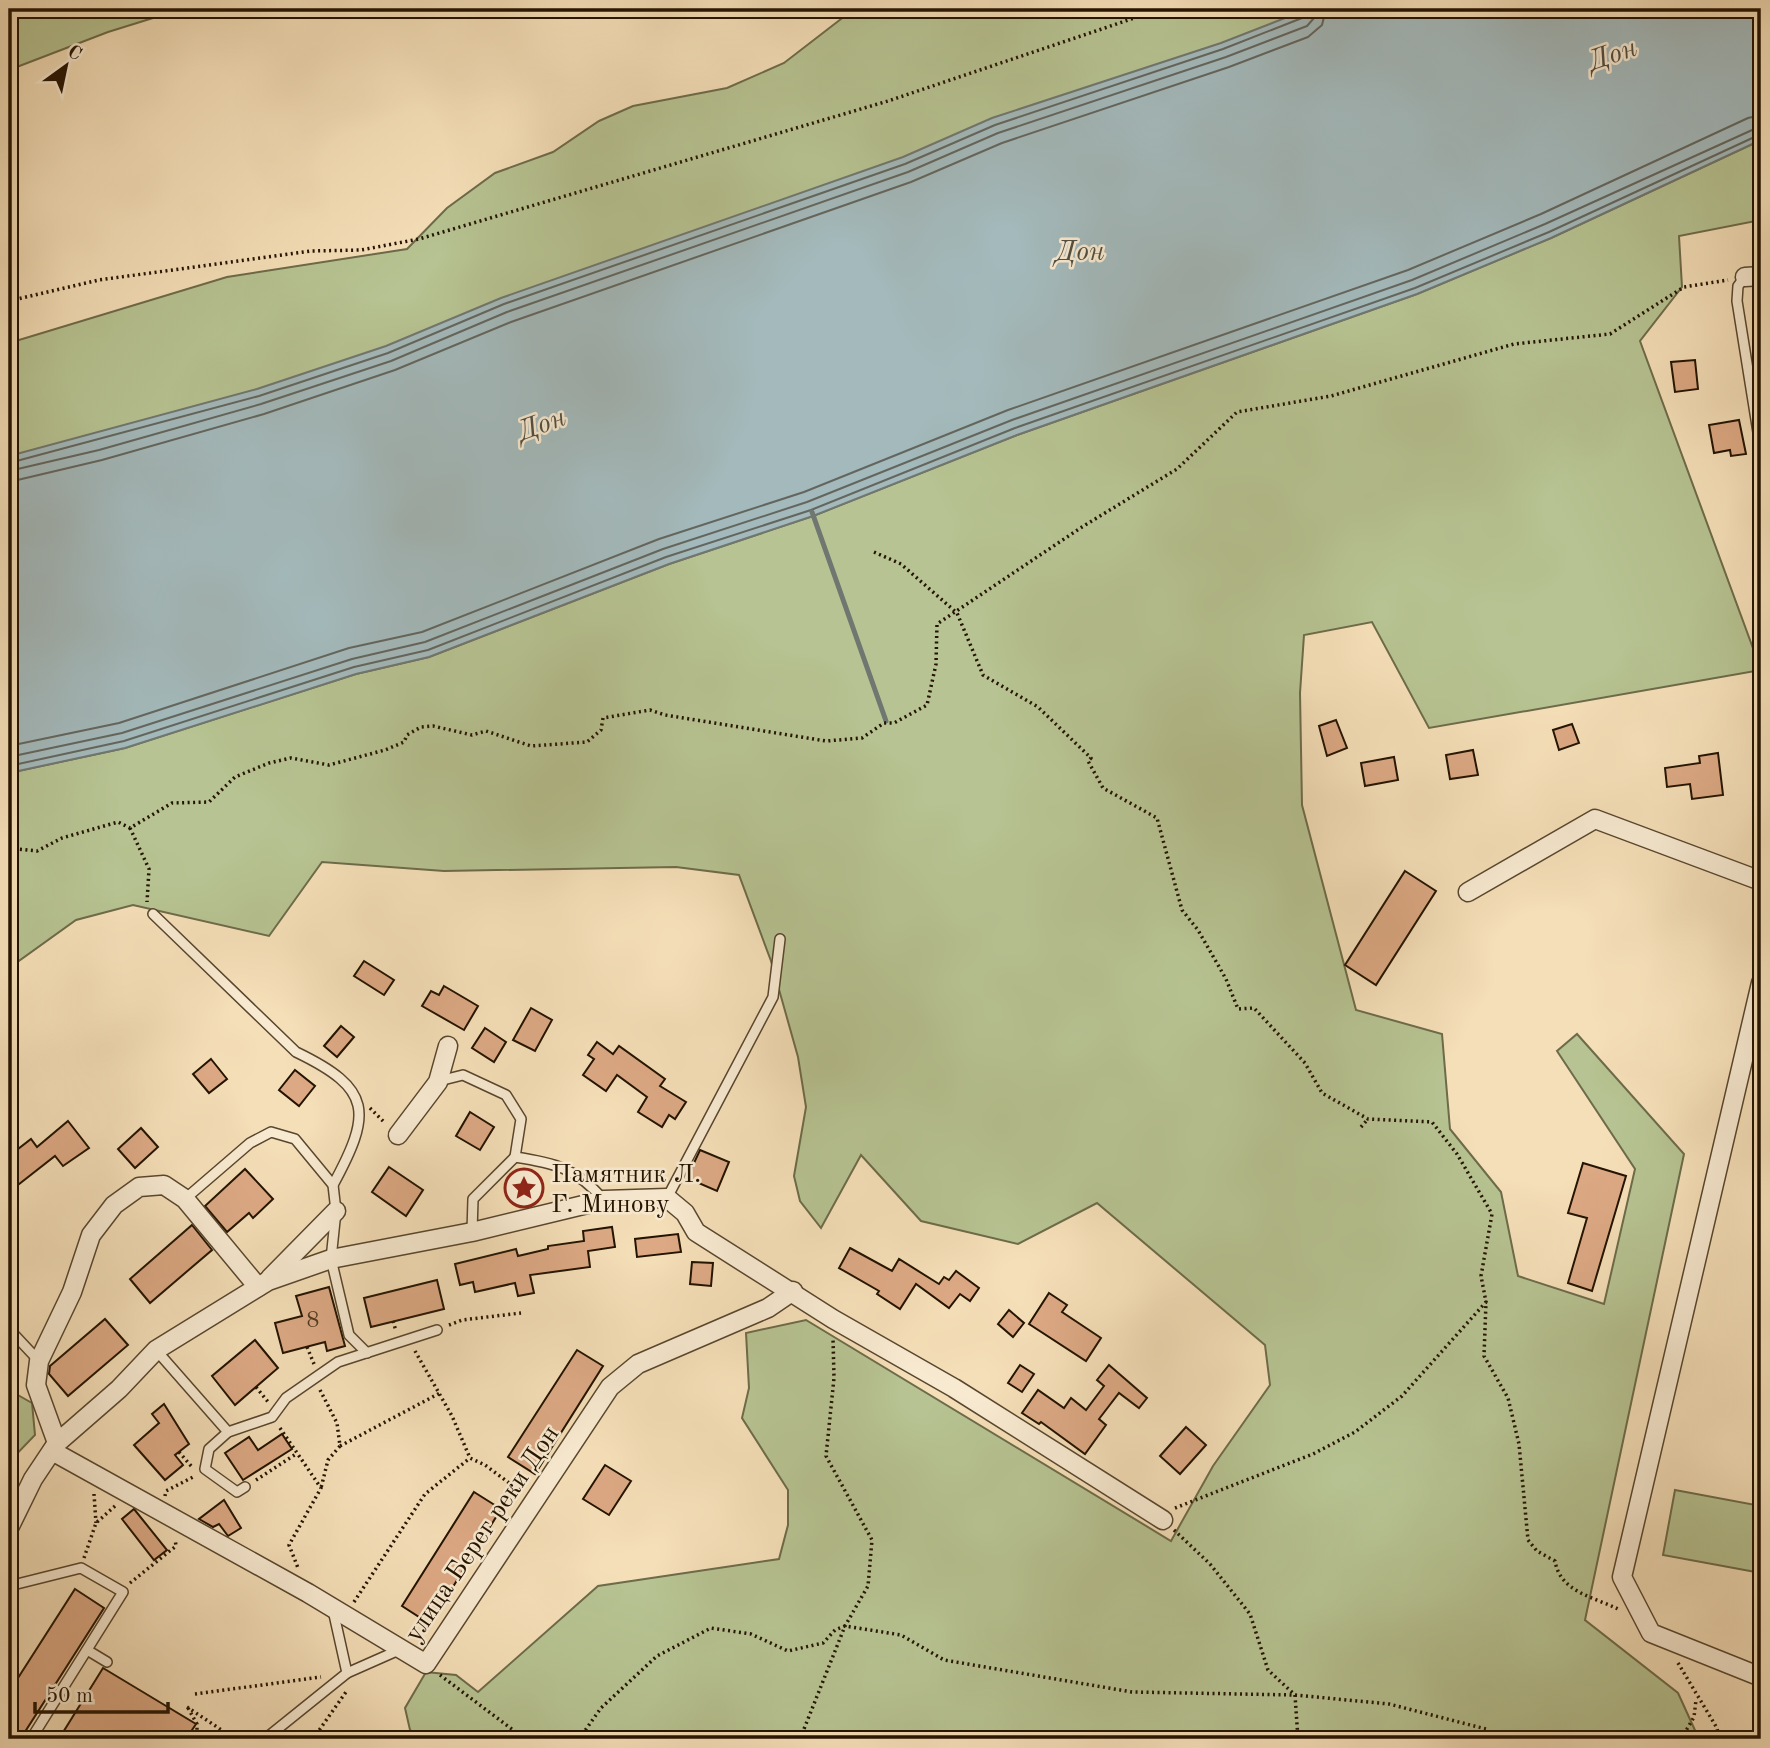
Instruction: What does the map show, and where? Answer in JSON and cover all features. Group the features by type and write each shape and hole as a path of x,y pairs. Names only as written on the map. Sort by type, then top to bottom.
{"street":[{"path":"1468,892 1595,819 1761,881"},
{"path":"1761,983 1622,1577 1651,1633 1761,1676"},
{"path":"398,1135 438,1082 448,1046"},
{"path":"55,1447 36,1385 39,1361 72,1292 91,1235 114,1205 139,1187 164,1185 185,1199 263,1284"},
{"path":"9,1528 33,1479 55,1447 156,1350 263,1284 331,1259 472,1232 604,1200 667,1198 685,1213 696,1232 793,1291 833,1319 954,1388 1163,1520"},
{"path":"263,1284 336,1211"},
{"name":"улица Берег реки Дон","path":"55,1447 93,1472 308,1593 426,1664 610,1387 638,1364 768,1308 793,1291"}],"lane":[{"path":"1753,276 1738,286 1737,301 1761,451"},
{"path":"153,914 296,1052 325,1066 356,1095 360,1117 351,1152 333,1185"},
{"path":"667,1198 773,997 780,939"},
{"path":"438,1082 463,1075 506,1095 521,1119 515,1157 473,1199 472,1232"},
{"path":"185,1199 250,1143 271,1132 295,1139 333,1185 336,1211 331,1259 349,1335 350,1349 345,1360"},
{"path":"515,1157 556,1163 587,1181 604,1200"},
{"path":"9,1329 39,1361"},
{"path":"245,1487 237,1492 205,1469 209,1449 229,1432 272,1417 286,1398 345,1360 437,1331"},
{"path":"349,1335 367,1353"},
{"path":"156,1350 229,1432"},
{"path":"9,1586 81,1568 122,1592 31,1739"},
{"path":"339,1612 346,1673"},
{"path":"265,1739 346,1673 403,1648"},
{"path":"87,1650 107,1662"}],"path":[{"path":"9,301 99,280 311,251 361,250 419,239 888,101 1161,9"},
{"path":"130,828 172,803 209,802 235,777 276,761 291,758 329,765 385,750 404,742 407,735 421,727 433,726 472,735 486,731 531,746 587,742 601,730 603,718 650,710 665,715 826,741 862,737 873,733 884,723 894,723 927,705 936,664 937,624 1082,527 1177,469 1237,412 1331,397 1514,344 1610,334 1684,287 1753,276"},
{"path":"874,552 901,564 957,612 984,675 1038,707 1091,758 1088,761 1103,788 1157,818 1182,910 1198,930 1226,979 1238,1009 1254,1008 1306,1063 1322,1093 1368,1119 1432,1122 1457,1154 1492,1214 1481,1276 1486,1302 1484,1356 1508,1398 1519,1444 1528,1540 1537,1551 1555,1561 1557,1574 1574,1591 1623,1612"},
{"path":"9,848 37,851 62,838 118,822 130,828 149,869 145,898 153,914"},
{"path":"356,1095 398,1135"},
{"path":"1361,1126 1368,1119"},
{"path":"1298,1739 1295,1695 1268,1670 1250,1614 1210,1564 1163,1520 1177,1506 1313,1454 1355,1432 1402,1396 1486,1302"},
{"path":"437,1331 462,1320 521,1313"},
{"path":"800,1739 845,1626 868,1586 872,1541 826,1456 834,1378 833,1319"},
{"path":"408,1340 440,1393 470,1458 485,1465 533,1501"},
{"path":"314,1379 337,1423 340,1446"},
{"path":"308,1593 289,1545 321,1488 328,1460 340,1446 440,1393"},
{"path":"272,1417 321,1488"},
{"path":"179,1452 198,1474"},
{"path":"245,1487 297,1453"},
{"path":"339,1612 425,1494 470,1458"},
{"path":"81,1568 96,1523 93,1472"},
{"path":"96,1523 120,1501 166,1491"},
{"path":"579,1739 601,1708 657,1656 711,1628 751,1634 788,1651 823,1643 835,1630 845,1626 901,1635 944,1660 1132,1692 1295,1695 1389,1704 1486,1729 1497,1739"},
{"path":"1672,1657 1717,1728 1718,1739"},
{"path":"426,1664 525,1739"},
{"path":"195,1694 346,1673 350,1686 313,1739"},
{"path":"1681,1739 1694,1717 1696,1698"},
{"path":"197,1739 197,1724 187,1706 235,1739"}],"green space":[{"path":"9,9 182,9 108,32 9,70"},
{"path":"854,9 1327,9 496,315 9,467 9,343 227,277 407,249 447,208 495,173 553,152 599,121 633,106 727,88 784,63"},
{"path":"1761,140 1761,220 1679,236 1682,287 1640,341 1761,670 1429,728 1372,622 1304,635 1300,693 1302,805 1356,1010 1442,1034 1450,1129 1501,1192 1518,1276 1604,1304 1635,1169 1557,1051 1577,1034 1684,1154 1585,1620 1678,1693 1699,1739 424,1739 410,1730 405,1708 426,1672 456,1675 478,1692 598,1586 779,1559 788,1525 788,1490 742,1418 749,1388 746,1333 806,1320 1171,1541 1213,1466 1270,1385 1265,1345 1097,1203 1018,1244 921,1221 861,1155 821,1228 800,1201 794,1176 806,1107 798,1057 771,961 739,875 676,867 444,871 322,862 269,936 133,905 76,920 9,968 9,773 125,748 356,674 429,657 669,564 813,516 1017,435 1417,294 1551,238"},
{"path":"9,1390 32,1403 35,1435 9,1462"},
{"path":"1675,1490 1761,1506 1761,1573 1663,1555"}],"water":[{"name":"Дон","path":"1308,9 1761,9 1761,140 1551,238 1417,294 1017,435 813,516 669,564 429,657 356,674 125,748 9,773 9,456 257,389 386,346 501,298 903,157 992,118 1221,43"}],"building":[{"path":"1695,360 1698,389 1675,392 1671,362"},
{"path":"1739,420 1746,454 1731,456 1730,450 1714,453 1709,425"},
{"path":"1336,720 1347,748 1327,756 1319,726"},
{"path":"1572,724 1579,743 1559,750 1553,730"},
{"path":"1473,750 1478,775 1450,779 1446,755"},
{"path":"1718,753 1723,795 1692,799 1690,784 1667,787 1665,768 1700,763 1699,756"},
{"path":"1394,757 1398,780 1365,786 1361,763"},
{"path":"1405,871 1436,891 1376,985 1345,965"},
{"path":"364,961 394,980 384,995 354,976"},
{"path":"444,986 478,1006 464,1030 422,1006 431,991 439,995"},
{"path":"531,1008 552,1020 535,1051 513,1040"},
{"path":"341,1026 354,1037 337,1057 324,1046"},
{"path":"485,1028 506,1042 494,1062 472,1048"},
{"path":"597,1042 613,1054 619,1046 665,1079 660,1086 686,1102 675,1119 669,1115 662,1127 638,1112 647,1097 617,1075 606,1091 583,1075 594,1059 588,1055"},
{"path":"211,1059 227,1079 209,1093 193,1074"},
{"path":"295,1070 315,1086 299,1106 279,1090"},
{"path":"470,1112 494,1127 480,1150 456,1136"},
{"path":"68,1121 89,1148 63,1166 55,1156 9,1192 9,1156 31,1139 37,1147"},
{"path":"141,1128 158,1147 135,1168 118,1149"},
{"path":"700,1150 729,1162 717,1191 687,1178"},
{"path":"1583,1163 1626,1176 1592,1291 1568,1283 1587,1218 1568,1213"},
{"path":"389,1167 423,1190 406,1216 372,1192"},
{"path":"245,1169 273,1199 253,1218 249,1213 227,1232 205,1206"},
{"path":"192,1225 212,1250 150,1303 130,1279"},
{"path":"612,1227 615,1247 588,1251 590,1267 530,1275 534,1293 518,1296 515,1283 475,1292 473,1282 460,1285 455,1264 516,1249 518,1256 548,1249 548,1246 584,1241 583,1231"},
{"path":"678,1234 681,1252 637,1257 635,1239"},
{"path":"850,1248 892,1271 899,1259 939,1284 944,1277 949,1280 956,1271 979,1288 970,1301 960,1294 949,1308 916,1284 900,1309 877,1294 879,1291 839,1268"},
{"path":"692,1262 713,1263 711,1286 690,1284"},
{"path":"437,1280 444,1309 371,1327 364,1298"},
{"path":"329,1287 345,1346 327,1351 325,1342 283,1353 275,1323 302,1316 296,1296"},
{"path":"1049,1293 1067,1305 1062,1312 1101,1338 1086,1361 1029,1324"},
{"path":"1009,1310 1024,1323 1013,1337 998,1324"},
{"path":"105,1319 128,1345 68,1396 49,1374 50,1366"},
{"path":"255,1340 278,1368 235,1405 212,1376"},
{"path":"577,1350 603,1366 535,1474 508,1457"},
{"path":"1020,1365 1034,1374 1022,1392 1008,1383"},
{"path":"1109,1365 1147,1398 1139,1408 1119,1393 1099,1419 1106,1425 1085,1454 1041,1422 1039,1424 1022,1413 1038,1390 1064,1408 1071,1398 1086,1410 1104,1386 1097,1380"},
{"path":"164,1404 189,1444 175,1455 183,1465 165,1480 134,1445 159,1423 152,1414"},
{"path":"1186,1427 1206,1445 1180,1474 1160,1456"},
{"path":"282,1434 292,1449 243,1480 225,1453 249,1437 258,1450"},
{"path":"605,1465 631,1481 609,1515 583,1499"},
{"path":"474,1492 501,1509 430,1624 402,1606"},
{"path":"224,1500 241,1528 228,1536 219,1524 213,1527 199,1519"},
{"path":"134,1509 167,1550 154,1560 122,1519"},
{"path":"75,1589 104,1608 21,1738 9,1730 9,1692"},
{"path":"103,1668 196,1724 186,1739 71,1739 62,1734"}],"waterway":[{"path":"812,512 886,721"}],"place":[{"name":"Памятник Л. Г. Минову","path":"524,1188"}]}
